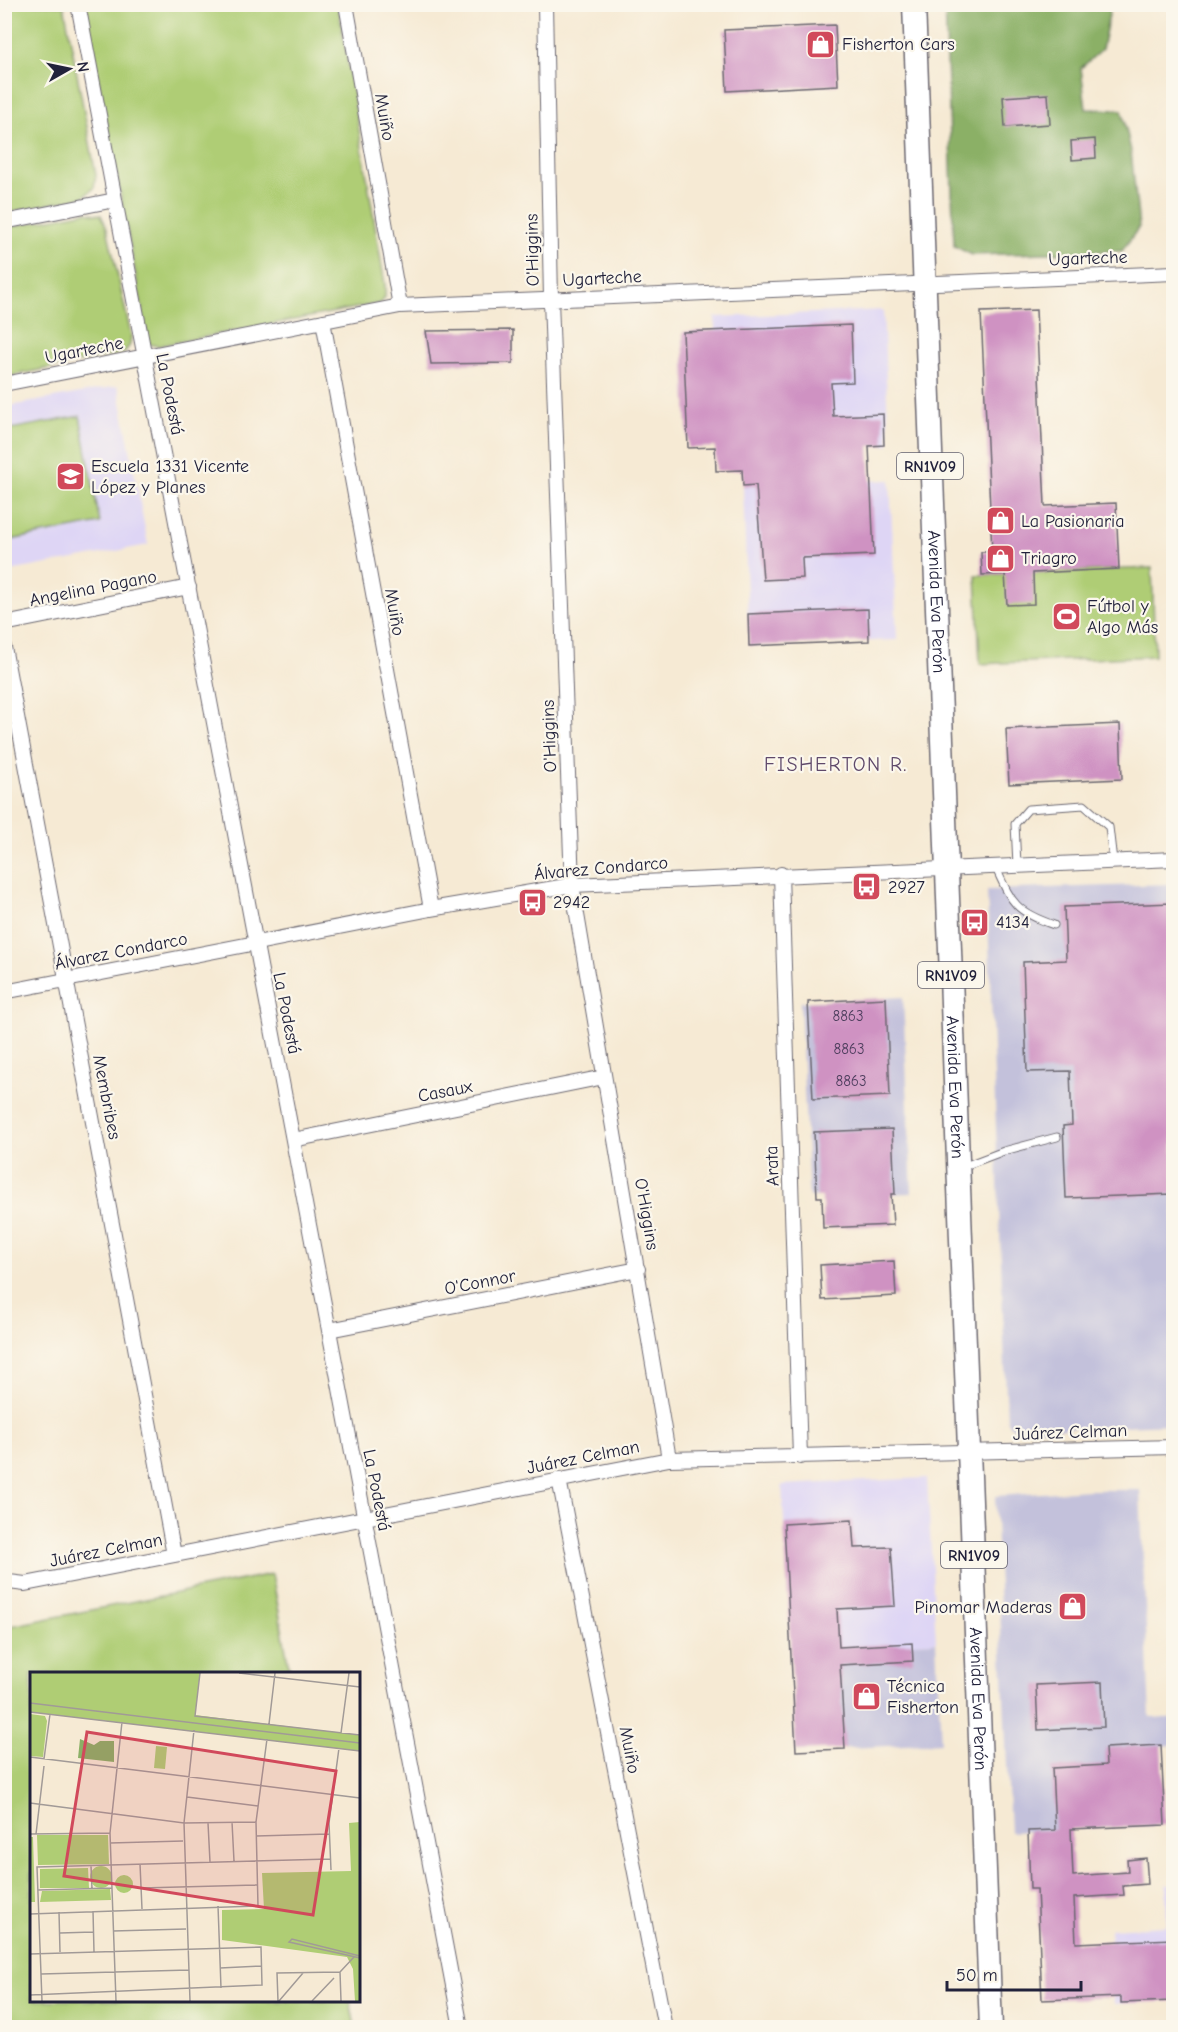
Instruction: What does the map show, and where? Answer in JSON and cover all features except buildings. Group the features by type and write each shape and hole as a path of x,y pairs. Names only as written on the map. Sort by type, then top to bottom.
{"main road":[{"name":"Avenida Eva Perón","path":"914,4 991,2028"}],"street":[{"name":"La Podestá","path":"78,4 461,2028"},
{"name":"Muiño","path":"346,4 400,306"},
{"name":"O'Higgins","path":"545,4 551,299 572,885 669,1459"},
{"path":"4,222 115,200"},
{"name":"Ugarteche","path":"4,384 400,306 1173,273"},
{"name":"Muiño","path":"323,321 431,909"},
{"name":"Angelina Pagano","path":"4,624 189,587"},
{"name":"Membribes","path":"4,647 174,1555"},
{"name":"Álvarez Condarco","path":"4,992 431,909 572,885 781,874 1173,859"},
{"name":"Arata","path":"781,874 800,1457"},
{"name":"Casaux","path":"293,1140 604,1077"},
{"name":"O'Connor","path":"329,1330 638,1269"},
{"name":"Juárez Celman","path":"7,1579 24,1584 669,1459 1173,1447"},
{"name":"Muiño","path":"559,1479 665,2028"}],"lane":[{"path":"1017,865 1015,824 1028,809 1084,805 1109,827 1113,861"},
{"path":"995,866 1011,902 1031,917 1054,925"},
{"path":"959,1168 1004,1151 1057,1137"}],"shaded area":[{"path":"883,310 889,445 742,451 715,447 688,448 683,332 716,330 715,317"},
{"name":"Escuela 1331 Vicente López y Planes","path":"118,386 148,545 5,572 5,407"},
{"path":"890,480 897,640 749,646 743,486"},
{"path":"1173,884 1173,1424 1015,1430 1007,1421 987,890"},
{"path":"903,997 912,1193 809,1197 800,1002"},
{"path":"927,1478 936,1642 791,1649 782,1485"},
{"name":"Pinomar Maderas","path":"1089,1490 1140,1490 1150,1718 1173,1718 1173,1745 1161,1746 1165,1825 1010,1832 995,1496"},
{"name":"Técnica Fisherton","path":"936,1642 941,1743 796,1751 791,1649"},
{"path":"1166,1885 1173,1885 1173,2001 1114,2004 1110,1929 1167,1926"}],"green space":[{"path":"5,4 64,5 96,175 94,188 83,197 5,213"},
{"path":"84,5 338,5 385,285 385,297 381,303 157,346 149,344"},
{"path":"945,5 1111,5 1102,49 1081,68 1086,109 1122,110 1131,151 1139,227 1122,251 972,255 954,246"},
{"path":"86,212 101,215 107,228 131,335 130,345 124,353 5,377 5,228"},
{"path":"80,416 100,523 5,541 5,430"},
{"name":"Fútbol y Algo Más","path":"1152,568 1155,656 980,664 976,575"},
{"path":"272,1574 290,1672 30,1672 30,2002 350,2002 355,2027 5,2027 5,1627"}],"place":[{"name":"Fisherton Cars","path":"821,44"},
{"name":"Escuela 1331 Vicente López y Planes","path":"70,476"},
{"name":"La Pasionaria","path":"1000,521"},
{"name":"Triagro","path":"1000,558"},
{"name":"Fútbol y Algo Más","path":"1066,616"},
{"name":"2927","path":"867,887"},
{"name":"2942","path":"532,902"},
{"name":"4134","path":"975,922"},
{"name":"Pinomar Maderas","path":"1073,1607"},
{"name":"Técnica Fisherton","path":"866,1696"}],"district":[{"name":"FISHERTON R.","path":"836,764"}]}
